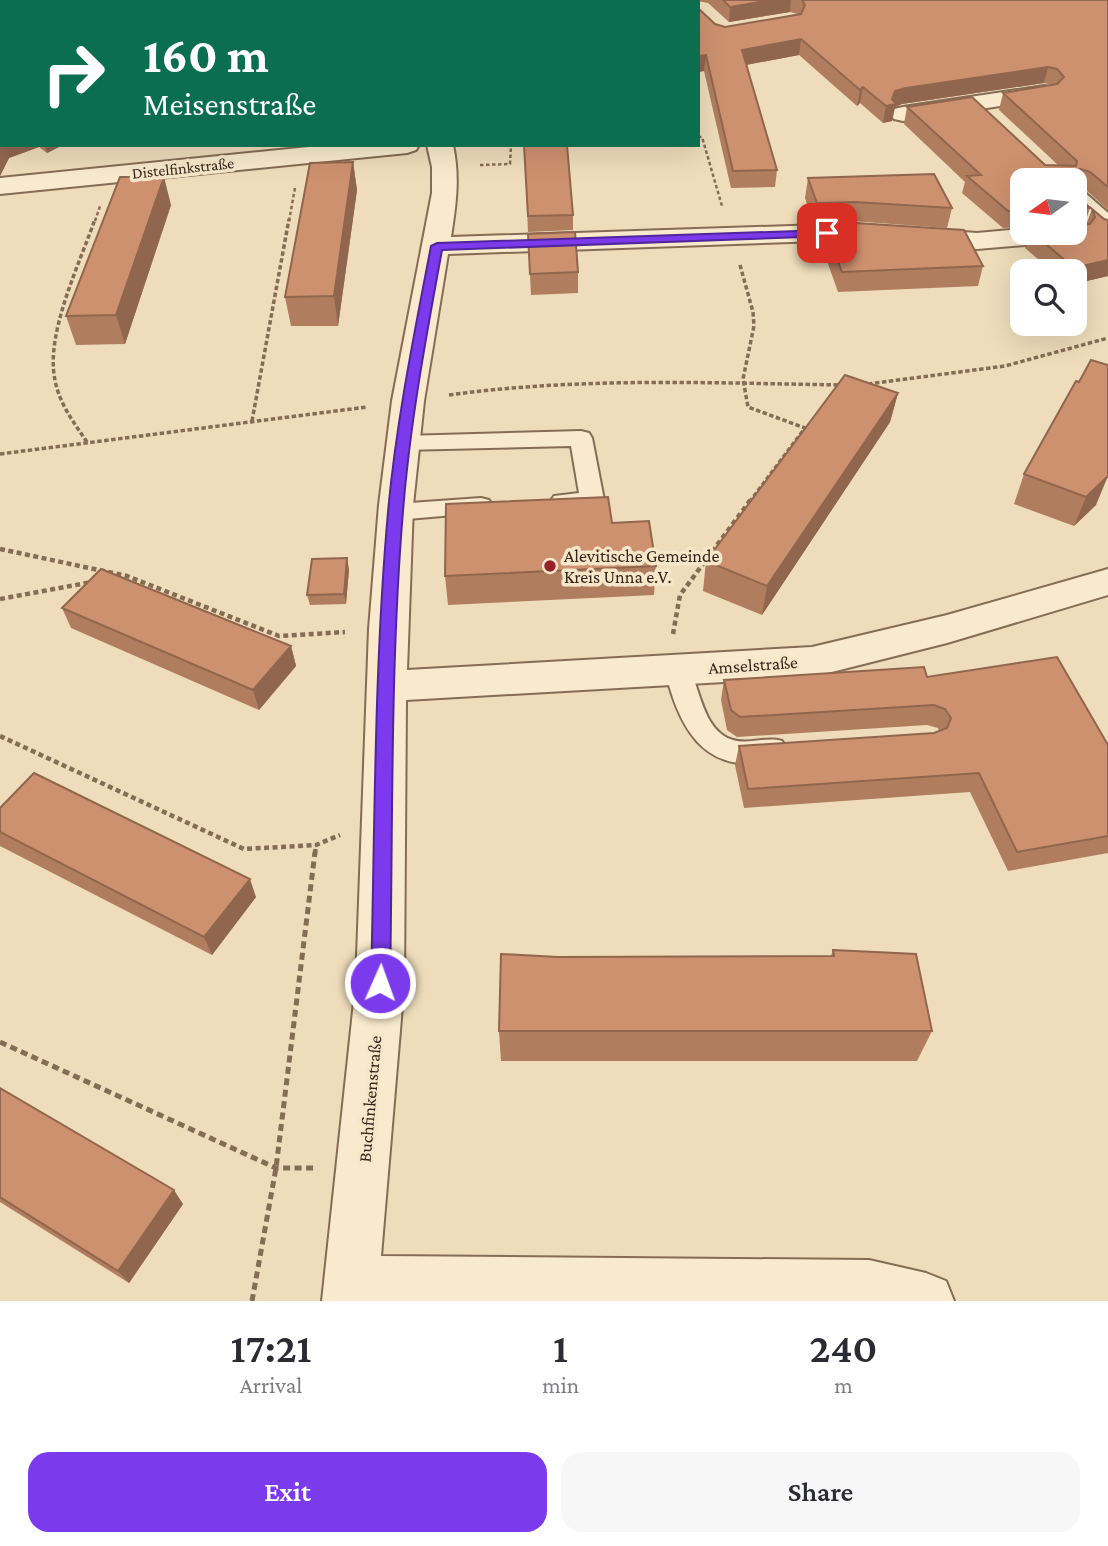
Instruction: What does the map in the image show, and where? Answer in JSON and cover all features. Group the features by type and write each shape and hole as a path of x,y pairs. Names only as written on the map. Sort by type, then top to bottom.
{"street":[{"path":"903,114 983,112 1044,93"},
{"name":"Distelfinkstraße","path":"0,186 388,147"},
{"name":"Buchfinkenstraße","path":"351,1292 380,983 386,815 388,629 396,512 408,401 445,193 442,156"},
{"path":"1087,209 1108,229"},
{"path":"1087,231 1108,229"},
{"path":"437,246 732,239 851,232 977,242 1010,239"},
{"name":"Amselstraße","path":"388,686 812,662 947,629 1108,582"},
{"path":"351,1292 869,1288 926,1301"}],"lane":[{"path":"403,443 581,438 592,500 540,503"},
{"path":"396,512 500,505"},
{"path":"678,670 684,698 697,722 713,741 732,752 797,748"}],"path":[{"path":"678,670 673,633 680,595 805,428 748,407 744,384 754,326 753,312 700,137"},
{"path":"442,156 510,164 512,147"},
{"path":"252,421 301,156"},
{"path":"87,442 60,399 53,370 58,334 110,175"},
{"path":"862,384 952,375 1005,366 1108,338"},
{"path":"0,454 492,389 619,381 849,385"},
{"path":"0,549 127,576 279,636 388,629"},
{"path":"114,578 127,576"},
{"path":"0,599 102,580"},
{"path":"0,736 244,849 316,845 386,815"},
{"path":"252,1301 276,1168 316,845"},
{"path":"0,1042 276,1168 363,1168"}],"building":[{"path":"723,0 771,0 730,7"},
{"path":"802,0 1108,0 1108,187 1087,171 1087,168 1010,168 1008,211 967,176 981,175 907,107 972,97 1045,165 1076,166 1077,161 1003,93 1057,84 1064,77 1057,69 1048,67 906,88 895,91 892,99 896,104 886,106 863,87 860,90 801,39 742,50 777,170 733,171 706,55 700,56 700,10 715,24 725,27 801,14 805,5"},
{"path":"524,147 567,147 573,215 528,216"},
{"path":"353,162 334,296 285,297 310,163"},
{"path":"934,174 952,208 855,202 817,203 808,178"},
{"path":"120,177 164,177 116,315 66,316"},
{"path":"1092,209 1108,220 1108,260 1087,265 1087,259 1063,259 1047,245 1087,245 1087,224 1095,217"},
{"path":"855,223 964,230 983,266 842,272 824,224"},
{"path":"575,232 578,272 530,274 528,234"},
{"path":"1091,360 1108,365 1108,476 1086,497 1024,474 1076,381 1079,382"},
{"path":"845,375 898,393 767,586 706,561"},
{"path":"608,497 612,523 649,521 656,566 445,576 446,504"},
{"path":"347,558 344,594 307,595 312,559"},
{"path":"101,569 291,646 253,690 62,608"},
{"path":"1057,657 1108,745 1108,836 1017,852 979,773 748,789 739,746 934,733 947,728 951,718 945,709 934,705 740,717 731,710 724,680 924,667 927,677"},
{"path":"34,773 250,879 204,937 0,832 0,808"},
{"path":"833,950 916,954 932,1031 499,1031 501,954 558,957 834,956"},
{"path":"0,1088 174,1190 118,1271 0,1197"}],"place":[{"name":"Alevitische Gemeinde Kreis Unna e.V.","path":"550,566"}],"route":[{"path":"380,983 388,629 396,512 408,401 437,246 732,239 827,233"}]}
